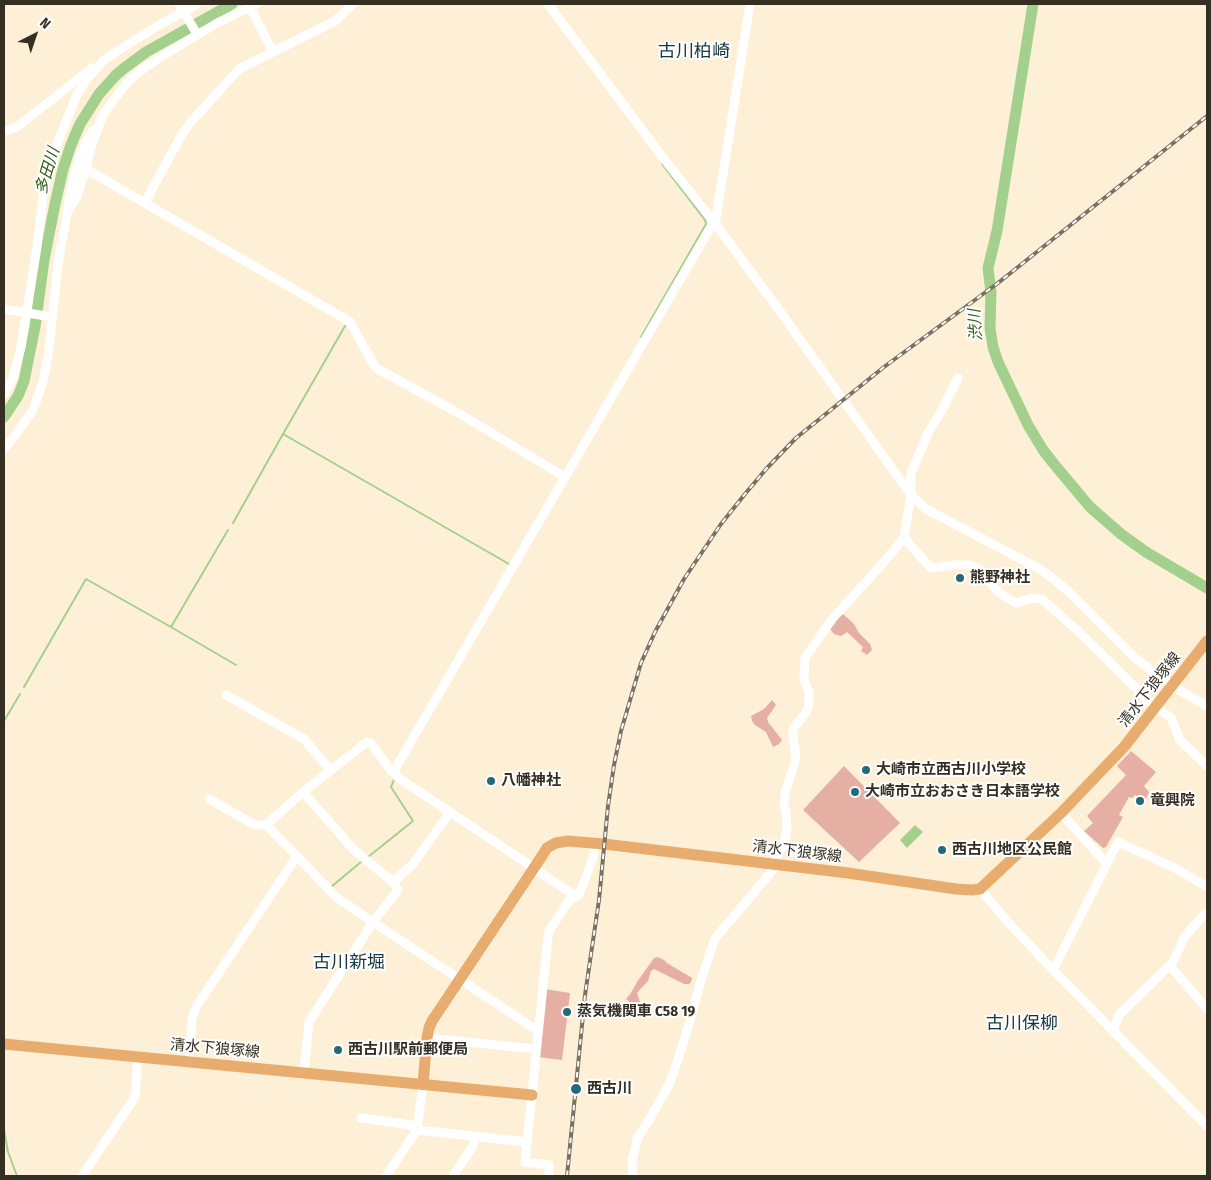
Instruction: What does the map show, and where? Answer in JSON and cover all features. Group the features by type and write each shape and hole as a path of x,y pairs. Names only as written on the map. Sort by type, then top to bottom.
{"main road":[{"name":"清水下狼塚線","path":"423,1084 427,1038 432,1021 534,868 548,848 556,843 568,840 776,864 972,890 980,889 1061,813 1124,747 1207,641"},
{"name":"清水下狼塚線","path":"4,1044 532,1095"}],"street":[{"path":"4,131 15,128 22,123 97,64 182,10 197,4"},
{"path":"144,202 190,123 239,70 335,22 353,4"},
{"path":"548,4 664,159 714,222 911,495 926,509 1038,568 1055,580 1135,658 1172,686 1207,706"},
{"path":"396,774 395,770 716,218 750,4"},
{"path":"4,449 25,423 38,397 45,372 50,317 69,198 79,158 86,142 103,114 126,84 140,71 196,33 253,6 273,52"},
{"path":"182,10 196,33"},
{"path":"4,394 13,378 28,312 44,189 58,142 76,97 86,80 103,61"},
{"path":"67,213 78,196 91,148 103,114"},
{"path":"86,168 347,320 350,322 376,368 460,414 565,477"},
{"path":"4,309 50,317"},
{"path":"633,1176 632,1162 636,1140 670,1083 684,1041 702,974 714,941 772,871 776,864 774,860 784,845 787,818 784,806 784,793 796,757 793,738 794,729 807,712 809,704 809,692 804,680 805,658 833,618 904,538 911,495 911,473 929,431 958,378"},
{"path":"904,538 931,568 969,565 979,569 998,592 1016,603 1031,598 1042,599 1078,631 1151,704 1171,718 1180,740 1207,766"},
{"path":"226,695 304,739 330,770"},
{"path":"209,799 255,825 266,825 302,792 367,742 370,743 397,777 575,897"},
{"path":"302,792 354,850 393,882 398,890 373,922 309,1022 304,1072"},
{"path":"393,882 413,864 450,812"},
{"path":"1061,813 1107,864"},
{"path":"266,825 336,897 538,1031"},
{"path":"1053,970 1118,842 1175,868 1207,887"},
{"path":"549,1176 549,1165 525,1162 548,937 549,931 570,899 579,895 593,858 595,844"},
{"path":"189,1062 192,1019 196,1007 297,856"},
{"path":"980,889 1053,970 1207,1126"},
{"path":"1113,1032 1119,1015 1170,966 1187,933 1207,912"},
{"path":"1170,966 1207,1009"},
{"path":"427,1038 536,1049"},
{"path":"82,1176 135,1097 138,1057"},
{"path":"386,1176 417,1128 423,1084"},
{"path":"361,1118 417,1128 527,1142"},
{"path":"453,1176 473,1146 476,1136"}],"shaded area":[{"path":"843,614 870,644 872,650 867,655 861,651 863,647 847,632 841,636 834,634 830,629 835,620"},
{"path":"772,700 776,705 767,718 768,722 782,740 773,747 766,732 755,725 751,716 764,709"},
{"path":"1131,751 1156,772 1144,786 1149,792 1145,801 1135,795 1132,798 1129,797 1119,815 1123,817 1106,847 1103,848 1084,831 1093,823 1087,816 1126,775 1117,766"},
{"path":"844,766 900,823 859,862 803,810"},
{"path":"915,825 923,832 907,848 900,840"},
{"path":"658,957 692,978 691,982 684,984 654,969 651,971 648,981 637,993 641,1005 640,1009 638,1009 626,999 654,958"},
{"path":"545,989 570,993 562,1060 538,1057"}],"waterway":[{"name":"多田川","path":"4,417 18,396 24,381 35,327 44,260 55,204 63,169 80,124 99,94 123,69 146,52 232,4"},
{"name":"渋川","path":"1033,4 997,231 988,268 991,292 990,328 993,347 998,362 1028,425 1043,450 1090,507 1121,534 1146,552 1207,588"},
{"path":"641,337 706,224 705,220 662,164"},
{"path":"283,434 345,326"},
{"path":"233,523 283,434 509,564"},
{"path":"24,687 86,579 171,627 228,530"},
{"path":"171,627 236,665"},
{"path":"4,721 20,694"},
{"path":"368,857 413,821 391,787 394,780"},
{"path":"331,887 362,861"},
{"path":"4,1130 8,1152 17,1176"}],"railway":[{"path":"567,1176 585,995 599,900 614,765 621,731 641,663 655,632 684,579 721,524 767,468 796,438 884,367 998,283 1207,116"}],"place":[{"name":"熊野神社","path":"960,578"},
{"name":"大崎市立西古川小学校","path":"866,770"},
{"name":"八幡神社","path":"491,781"},
{"name":"大崎市立おおさき日本語学校","path":"855,792"},
{"name":"竜興院","path":"1140,801"},
{"name":"西古川地区公民館","path":"942,850"},
{"name":"蒸気機関車 C58 19","path":"567,1012"},
{"name":"西古川駅前郵便局","path":"338,1050"},
{"name":"西古川","path":"576,1089"}],"district":[{"name":"古川柏崎","path":"694,52"},
{"name":"古川新堀","path":"349,963"},
{"name":"古川保柳","path":"1022,1024"}]}
